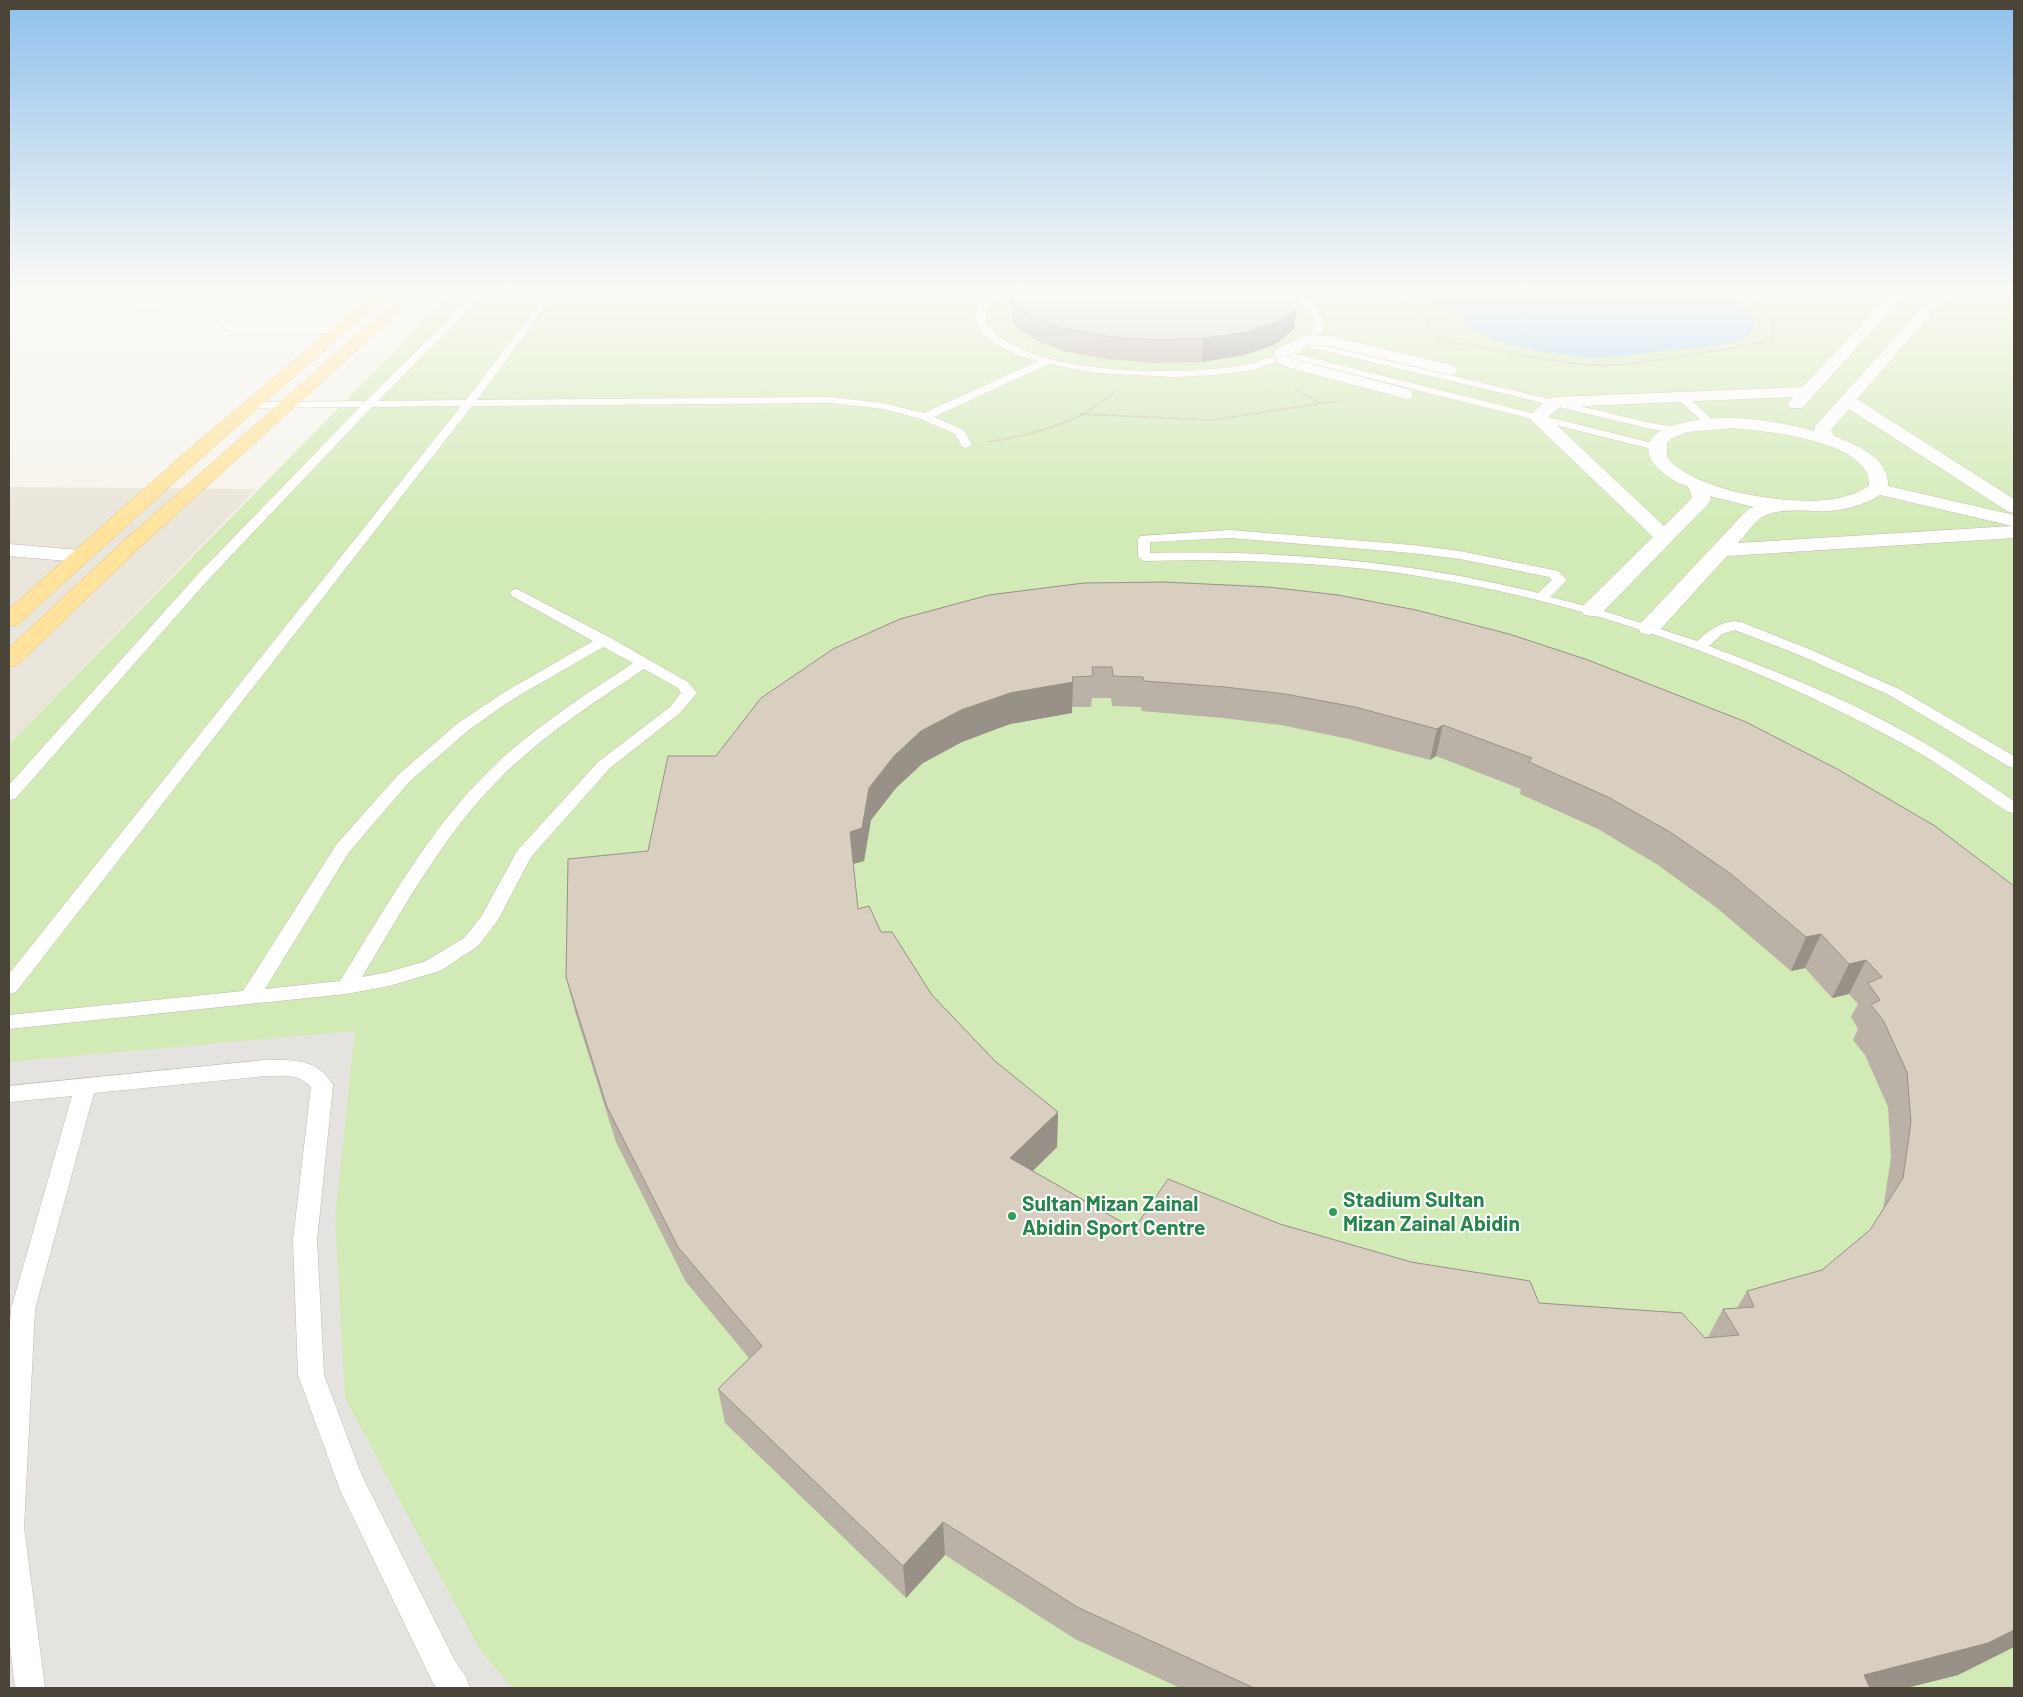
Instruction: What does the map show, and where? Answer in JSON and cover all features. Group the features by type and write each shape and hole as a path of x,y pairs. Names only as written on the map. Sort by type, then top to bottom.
{"main road":[{"path":"9,620 290,371"},
{"path":"9,660 133,543 325,371"}],"street":[{"path":"1756,425 1782,419 1826,371"},
{"path":"1827,440 1822,429 1873,371"},
{"path":"1664,537 1538,417 1556,402 1807,392"},
{"path":"1847,400 2014,507"},
{"path":"1711,424 1756,425 1793,431 1827,440 1853,452 1871,464 1880,477 1878,489 1868,497 1837,505 1803,507 1775,505 1729,496 1696,485 1665,465 1658,456 1656,447 1660,440 1676,430 1711,424"},
{"path":"1592,610 1702,498 1696,485"},
{"path":"1878,489 2014,521"},
{"path":"1650,628 1754,512 1775,505"},
{"path":"1721,550 2014,532"},
{"path":"9,550 79,556"}],"lane":[{"path":"9,795 203,577 402,371"},
{"path":"9,988 493,371"},
{"path":"925,417 1027,371"},
{"path":"1101,371 1124,374 1170,375 1219,371"},
{"path":"1320,371 1407,394 1458,404 1514,410"},
{"path":"1351,371 1514,410 1656,447"},
{"path":"1422,371 1651,426 1676,430"},
{"path":"1455,371 1501,384 1536,398"},
{"path":"1682,397 1711,424"},
{"path":"250,405 831,400 883,406 925,417 960,432 966,445"},
{"path":"1542,597 1560,580 1553,574 1460,555 1412,549 1230,534 1144,539 1144,557 1266,557 1343,563 1436,576 1542,597 1592,610 1650,628 1802,687 1903,738 2014,808"},
{"path":"9,1022 346,987 389,979 433,966 471,942 489,920 523,856 604,765 675,710 689,693 683,685 517,593"},
{"path":"1700,647 1717,631 1736,626 1804,652 1894,692 2014,763"},
{"path":"249,998 342,849 404,778 464,726 501,701 604,640"},
{"path":"346,987 428,857 477,792 529,744 566,716 644,663"},
{"path":"9,1094 265,1068 292,1068 312,1072 322,1085 304,1240 311,1375 350,1481 444,1672 455,1688"},
{"path":"30,1688 10,1527 23,1309 85,1087"}],"path":[{"path":"966,445 1024,435 1080,414 1100,404 1113,393 1124,374"},
{"path":"1080,414 1212,420 1339,400"}],"shaded area":[{"path":"9,487 256,489 9,744"},
{"path":"355,1031 335,1217 345,1398 480,1650 513,1688 9,1688 9,1062"}],"green space":[{"name":"Sultan Mizan Zainal Abidin Sport Centre","path":"374,371 2014,371 2014,1688 9,1688 9,744"}],"building":[{"name":"Stadium Sultan Mizan Zainal Abidin","path":"1164,582 1268,587 1338,595 1416,610 1509,634 1588,660 1746,722 1839,770 1935,826 2014,886 2014,1630 1988,1643 1864,1675 1870,1688 1254,1688 1077,1607 943,1522 903,1566 718,1389 762,1346 678,1247 607,1107 566,977 568,859 648,851 668,756 716,756 761,698 833,649 900,619 989,595 1084,583","holes":["1092,667 1112,667 1113,676 1143,677 1144,681 1285,694 1355,707 1437,729 1443,725 1532,758 1529,762 1608,797 1670,832 1731,874 1806,937 1821,934 1849,964 1866,960 1882,977 1868,983 1880,1000 1871,1005 1883,1020 1907,1072 1911,1122 1903,1178 1870,1230 1822,1270 1747,1291 1754,1307 1723,1309 1739,1335 1705,1338 1682,1313 1539,1303 1530,1281 1411,1262 1280,1224 1168,1179 1134,1229 1010,1158 1058,1112 995,1061 932,995 892,932 881,932 869,906 858,909 850,832 862,828 869,788 894,756 921,731 961,710 1010,693 1073,682 1072,677 1093,676"]}],"place":[{"name":"Stadium Sultan Mizan Zainal Abidin","path":"1333,1212"},
{"name":"Sultan Mizan Zainal Abidin Sport Centre","path":"1012,1216"}]}
